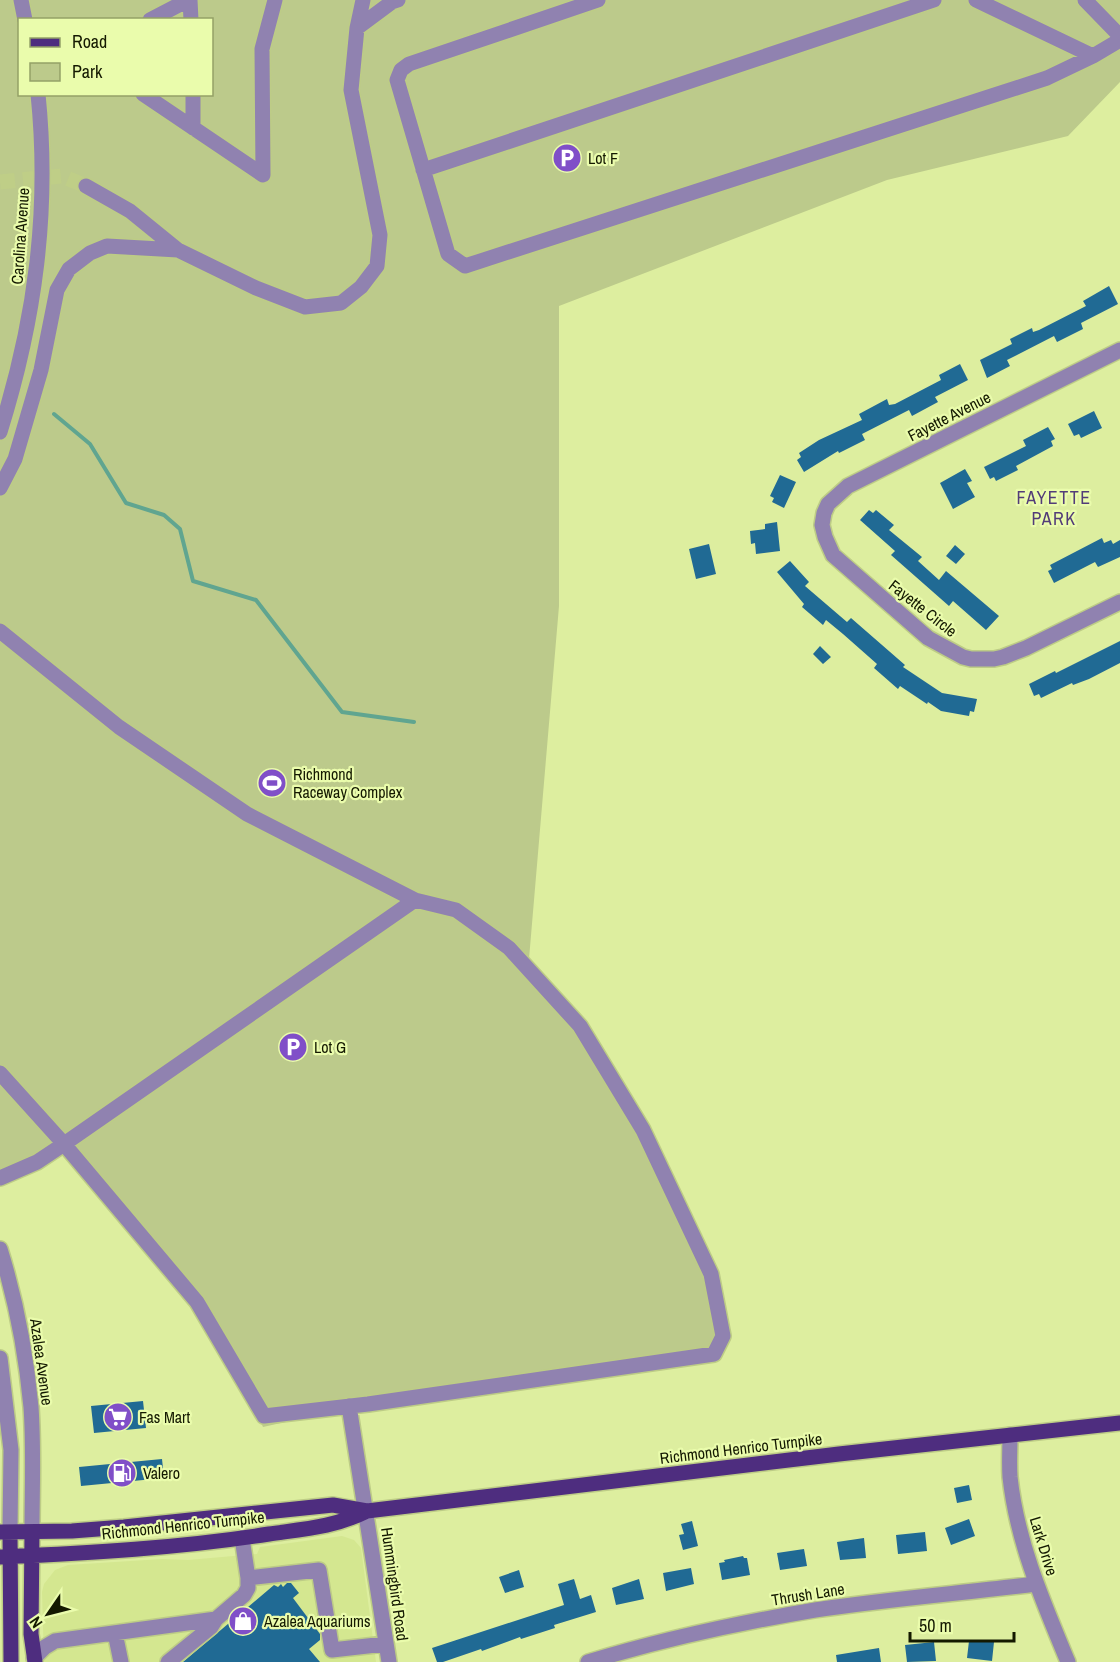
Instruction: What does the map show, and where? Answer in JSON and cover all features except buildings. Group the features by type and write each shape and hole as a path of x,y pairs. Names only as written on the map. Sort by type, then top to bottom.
{"main road":[{"name":"Richmond Henrico Turnpike","path":"5,1532 72,1531 183,1522 333,1505 367,1511 1120,1423"},
{"name":"Richmond Henrico Turnpike","path":"5,1557 161,1548 242,1538 341,1523 367,1511"},
{"path":"5,1532 10,1662"},
{"name":"Azalea Avenue","path":"32,1532 31,1634 34,1660"}],"street":[{"path":"154,18 189,0 191,18"},
{"path":"146,96 263,175 262,49 275,0"},
{"path":"86,186 130,211 178,250 256,288 305,307 340,303 361,287 377,266 380,235 351,90 357,28 363,0"},
{"path":"357,28 398,0"},
{"path":"598,0 409,64 401,70 397,80 448,254 465,266 1047,78 1093,56 1120,38 1085,0"},
{"path":"423,170 934,0"},
{"path":"976,0 1093,56"},
{"path":"23,1 25,18"},
{"name":"Carolina Avenue","path":"0,432 17,378 33,303 39,250 41,178 38,96"},
{"path":"193,96 193,128"},
{"path":"0,488 15,459 39,380 57,290 69,269 90,253 107,246 178,250"},
{"name":"Fayette Avenue","path":"825,537 822,525 828,504 848,486 1120,350"},
{"name":"Fayette Circle","path":"825,537 837,560 913,627 946,650 971,659 1003,657 1120,602"},
{"path":"0,631 119,727 247,814 415,900 456,910 509,948 580,1026 642,1130 711,1274 723,1336 714,1354 264,1416 197,1302 64,1144 0,1073"},
{"path":"0,1178 37,1162 64,1144 415,900"},
{"name":"Azalea Avenue","path":"0,1249 16,1306 30,1406 33,1454 32,1532"},
{"path":"0,1358 11,1450 5,1479 5,1532"},
{"name":"Hummingbird Road","path":"349,1406 389,1662"},
{"name":"Lark Drive","path":"1010,1435 1013,1500 1023,1545 1036,1584 1068,1662"},
{"path":"168,1662 211,1627 216,1619 246,1593 248,1578 242,1538"},
{"path":"248,1578 320,1570 333,1656 385,1644"},
{"name":"Thrush Lane","path":"588,1662 669,1639 742,1623 817,1610 1036,1584"},
{"path":"34,1660 51,1643 216,1619"},
{"path":"116,1633 121,1662"}],"shaded area":[{"path":"342,1536 354,1540 361,1548 376,1662 44,1662 42,1592 44,1584 55,1570 68,1565 162,1559 188,1560 257,1554 260,1547"}],"green space":[{"name":"Richmond Raceway Complex","path":"0,0 1120,0 1120,82 1068,136 887,180 559,306 559,606 529,959 620,1103 679,1213 717,1292 717,1357 330,1412 263,1427 236,1366 197,1302 64,1144 0,1178"}],"waterway":[{"path":"54,414 90,444 126,503 164,515 180,529 193,581 256,600 342,712 414,722"}],"tunnel":[{"path":"0,182 62,176 86,186"}],"place":[{"name":"Lot F","path":"567,158"},
{"name":"Richmond Raceway Complex","path":"272,783"},
{"name":"Lot G","path":"293,1047"},
{"name":"Fas Mart","path":"118,1417"},
{"name":"Valero","path":"122,1473"},
{"name":"Azalea Aquariums","path":"243,1621"}],"district":[{"name":"FAYETTE PARK","path":"1054,507"}]}
